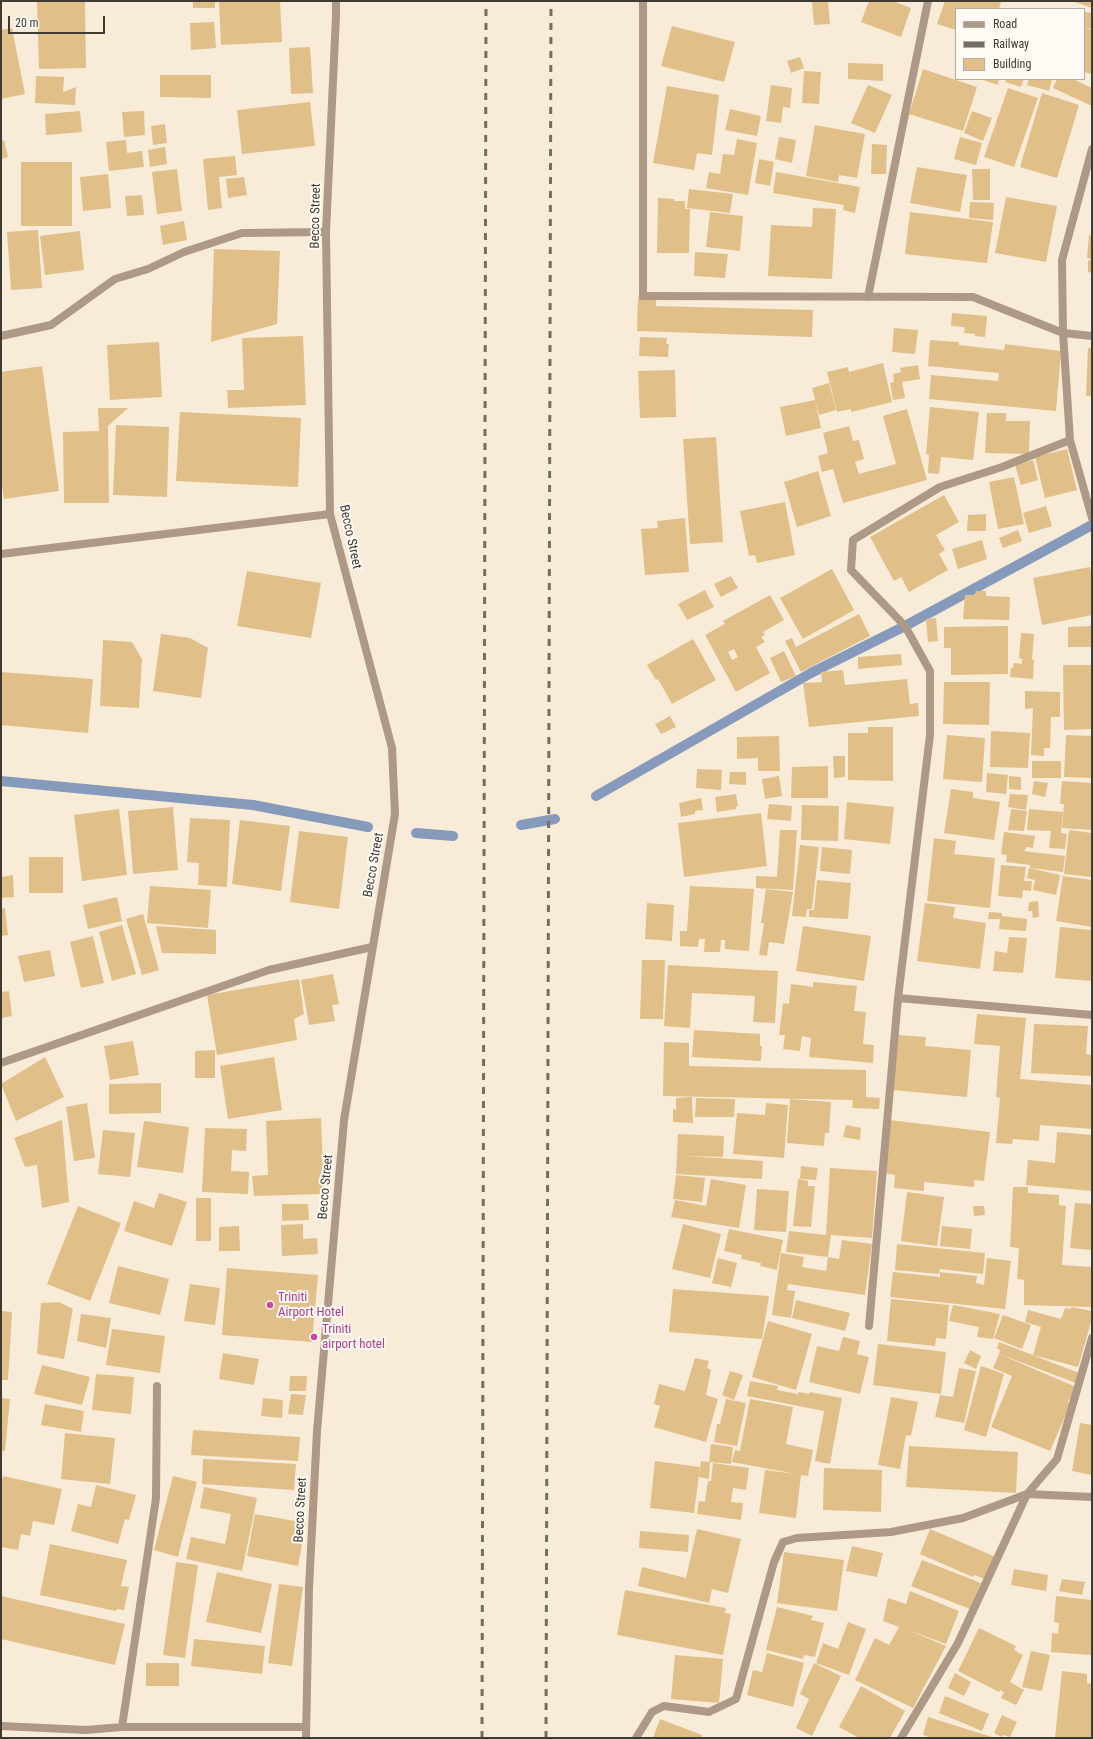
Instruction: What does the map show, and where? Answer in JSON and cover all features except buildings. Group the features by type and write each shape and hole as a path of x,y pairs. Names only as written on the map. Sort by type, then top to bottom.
{"street":[{"name":"Becco Street","path":"306,1738 309,1588 318,1423 344,1120 395,814 392,748 330,514 326,232 336,1"},
{"path":"643,1 643,296 973,297 1063,333 1092,336"},
{"path":"868,297 928,1"},
{"path":"1092,149 1062,260 1063,333 1070,440 1092,518"},
{"path":"1,336 50,325 115,278 148,269 184,252 242,233 326,232"},
{"path":"869,1326 898,998 930,735 930,671 905,626 851,570 853,540 940,487 1002,467 1070,440"},
{"path":"1,554 330,514"},
{"path":"1,1063 269,970 372,947"},
{"path":"898,998 1092,1015"},
{"path":"901,1738 958,1643 1027,1494 1058,1459 1092,1338"},
{"path":"122,1727 156,1498 157,1386"},
{"path":"636,1738 652,1712 664,1706 709,1712 736,1699 774,1562 783,1542 797,1538 891,1532 963,1518 1027,1494 1092,1497"},
{"path":"1,1726 87,1734 122,1727 306,1727"}],"waterway":[{"path":"596,796 811,673 905,626 1092,525"},
{"path":"1,781 253,805 368,827"},
{"path":"521,825 555,819"},
{"path":"416,833 453,836"}],"railway":[{"path":"482,1738 486,1"},
{"path":"546,1738 551,1"}],"place":[{"name":"Triniti Airport Hotel","path":"270,1305"},
{"name":"Triniti airport hotel","path":"314,1337"}]}
